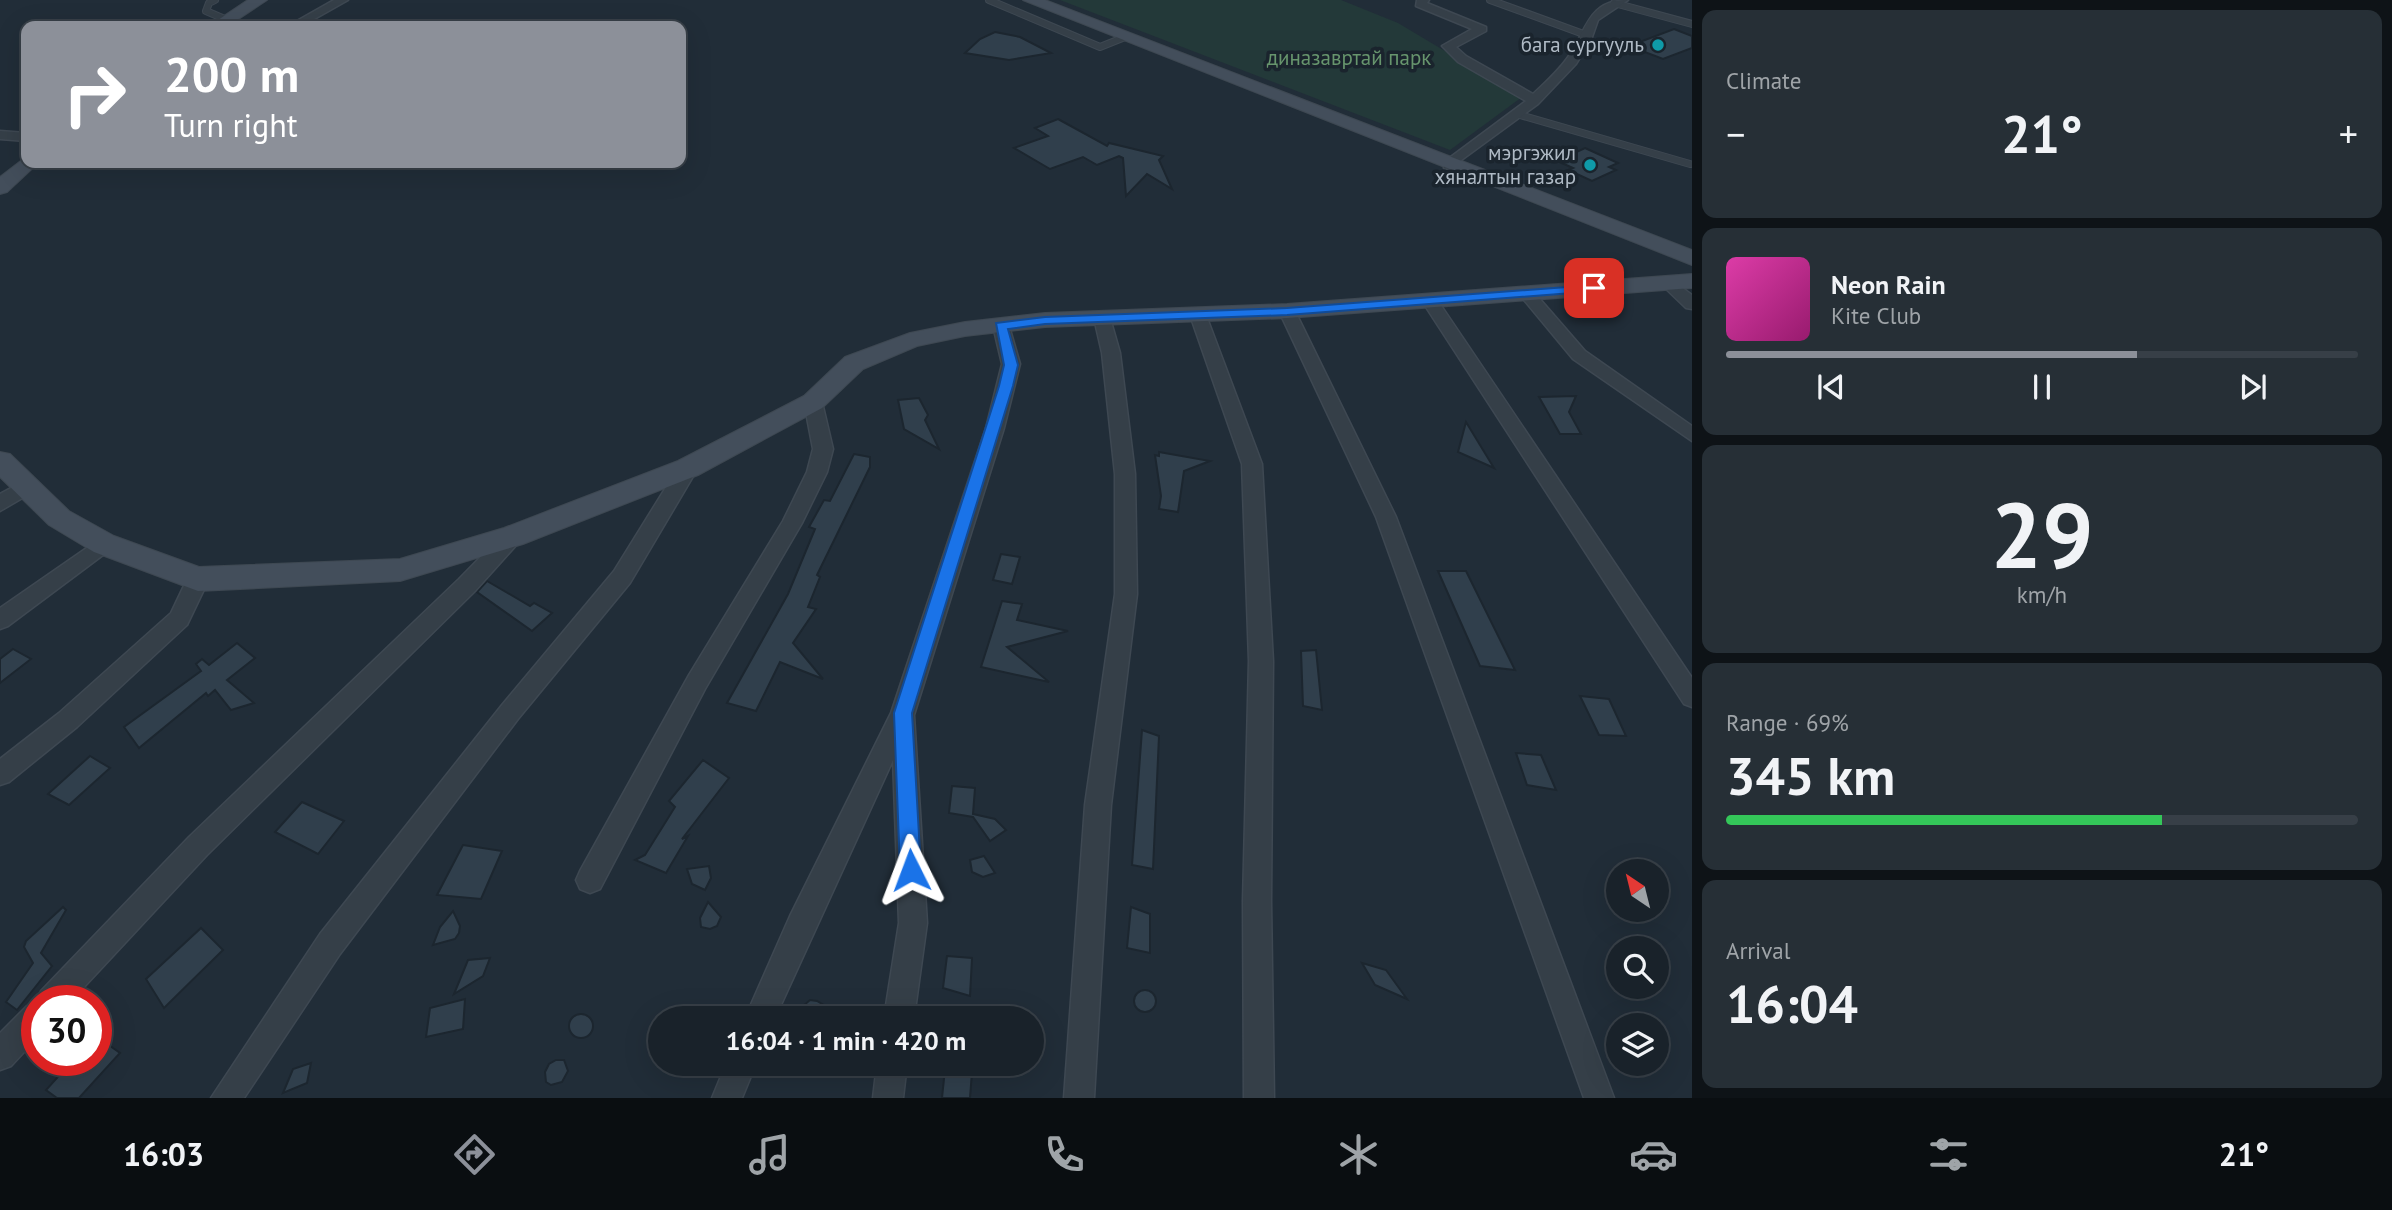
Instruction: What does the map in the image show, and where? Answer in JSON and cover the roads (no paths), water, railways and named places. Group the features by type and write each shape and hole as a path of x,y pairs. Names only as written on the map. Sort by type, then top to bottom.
{"street":[{"path":"225,21 259,0"},
{"path":"303,21 342,0"},
{"path":"1031,0 1692,258"},
{"path":"1423,0 1420,4 1482,29 1448,46 1462,59 1534,100"},
{"path":"1449,165 1520,115 1589,36 1593,18 1618,1"},
{"path":"0,135 21,137"},
{"path":"0,188 22,168"},
{"path":"0,461 24,488 59,517 104,544 198,579 400,570 513,537 688,468 813,402 854,363 910,340 1001,326 1102,318 1287,312 1681,282 1692,304"},
{"path":"1527,294 1579,355 1692,435"},
{"path":"1430,301 1692,697"},
{"path":"1287,312 1387,516 1599,1098"},
{"path":"1198,315 1252,464 1261,661 1256,901 1259,1098"},
{"path":"1079,1098 1098,805 1125,594 1125,474 1111,353 1102,318"},
{"path":"765,1006 800,926 903,713 998,416 1011,365 1001,326"},
{"path":"590,880 697,682 792,523 817,472 822,449 813,402"},
{"path":"226,1098 330,944 510,712 622,578 688,468"},
{"path":"0,504 24,488"},
{"path":"66,985 198,846 513,537"},
{"path":"0,620 104,544"},
{"path":"0,774 68,720 180,619 198,579"},
{"path":"901,1006 913,923 903,713"},
{"path":"0,1055 21,1033"},
{"path":"727,1098 736,1076"},
{"path":"888,1098 891,1076"}],"lane":[{"path":"215,0 209,3 206,11 219,21"},
{"path":"989,0 1100,47 1125,37"},
{"path":"1490,0 1589,36"},
{"path":"1618,1 1692,24"},
{"path":"1520,115 1690,164"}],"place":[{"name":"бага сургууль","path":"1658,45"},
{"name":"мэргэжил хяналтын газар","path":"1590,165"}],"park label":[{"name":"диназавртай парк","path":"1349,58"}]}
